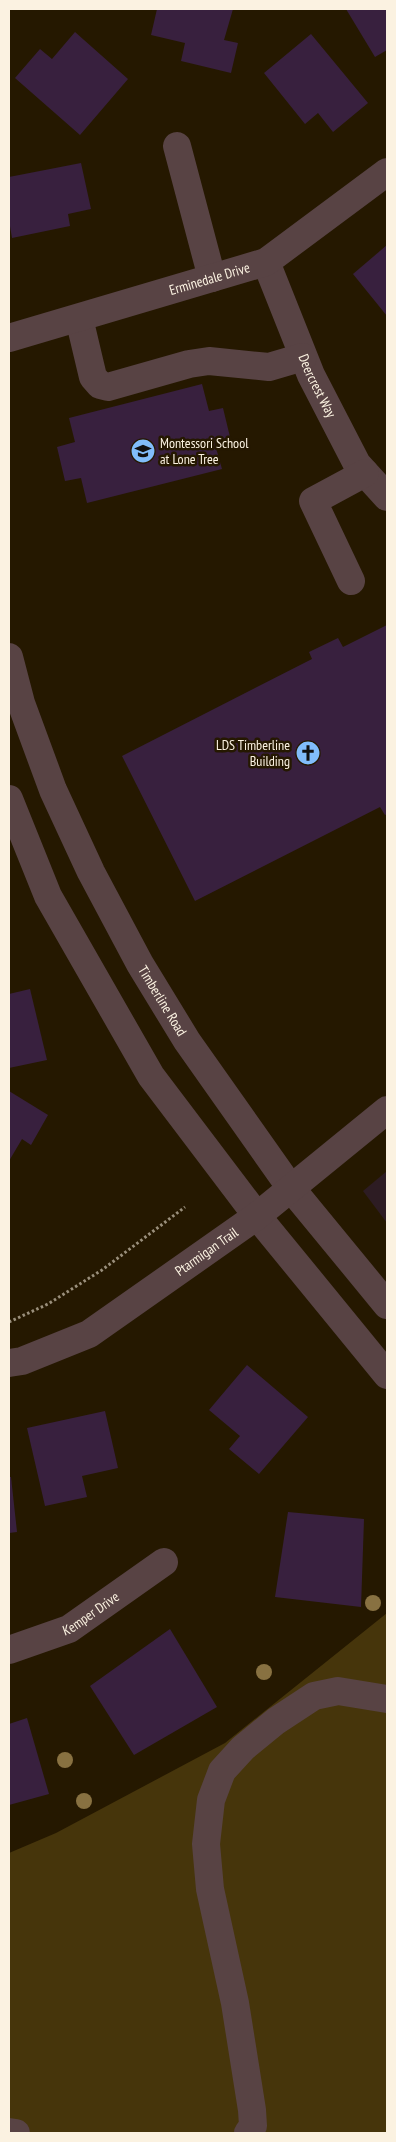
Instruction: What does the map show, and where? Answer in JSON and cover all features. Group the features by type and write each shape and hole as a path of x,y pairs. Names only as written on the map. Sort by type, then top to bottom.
{"street":[{"path":"177,146 212,278"},
{"name":"Erminedale Drive","path":"9,338 266,262 387,172"},
{"name":"Deercrest Way","path":"266,262 311,376 356,464 387,497"},
{"path":"78,318 93,377 100,385 108,387 189,364 209,361 269,367 303,357"},
{"path":"351,581 313,501 365,473"},
{"name":"Timberline Road","path":"9,657 22,703 53,790 90,872 140,964 187,1041 290,1187 387,1304"},
{"path":"9,799 48,896 151,1076 257,1216 387,1375"},
{"name":"Ptarmigan Trail","path":"9,1364 22,1361 89,1334 257,1216 290,1187 387,1110"},
{"name":"Kemper Drive","path":"9,1650 69,1629 164,1562"},
{"path":"248,2133 252,2126 252,2110 235,2003 210,1889 206,1844 211,1800 222,1771 243,1748 276,1721 314,1696 338,1691 387,1699"},
{"path":"9,2132 16,2133"}],"path":[{"path":"9,1322 48,1304 102,1270 185,1207"}],"shaded area":[{"path":"387,1171 387,1223 363,1191"},
{"path":"387,1613 387,2133 9,2133 9,1853 56,1833 225,1743"}],"building":[{"path":"157,9 233,9 224,40 238,43 231,73 181,61 185,43 151,35"},
{"path":"346,9 387,9 387,50 375,57"},
{"path":"75,32 128,79 80,135 15,78 40,49 52,59"},
{"path":"311,34 368,103 333,132 318,113 305,124 264,73"},
{"path":"81,163 91,209 68,214 70,226 12,238 9,220 9,177"},
{"path":"387,245 387,316 353,274"},
{"name":"Montessori School at Lone Tree","path":"202,384 209,411 223,408 230,437 214,441 222,469 87,503 81,478 65,481 57,447 75,442 69,418"},
{"name":"LDS Timberline Building","path":"387,625 387,814 385,815 380,807 195,901 122,756 312,659 309,652 338,638 343,647"},
{"path":"30,989 47,1060 9,1068 9,994"},
{"path":"9,1091 48,1115 31,1145 22,1139 9,1161"},
{"path":"247,1365 308,1417 259,1474 229,1449 240,1436 209,1410"},
{"path":"105,1411 118,1468 82,1476 87,1497 45,1506 27,1428"},
{"path":"9,1477 11,1477 17,1532 9,1533"},
{"path":"288,1512 364,1519 361,1607 275,1597"},
{"path":"170,1629 217,1707 134,1755 90,1686"},
{"path":"27,1718 49,1794 9,1805 9,1724"}],"place":[{"name":"Montessori School at Lone Tree","path":"143,451"},
{"name":"LDS Timberline Building","path":"308,753"}]}
